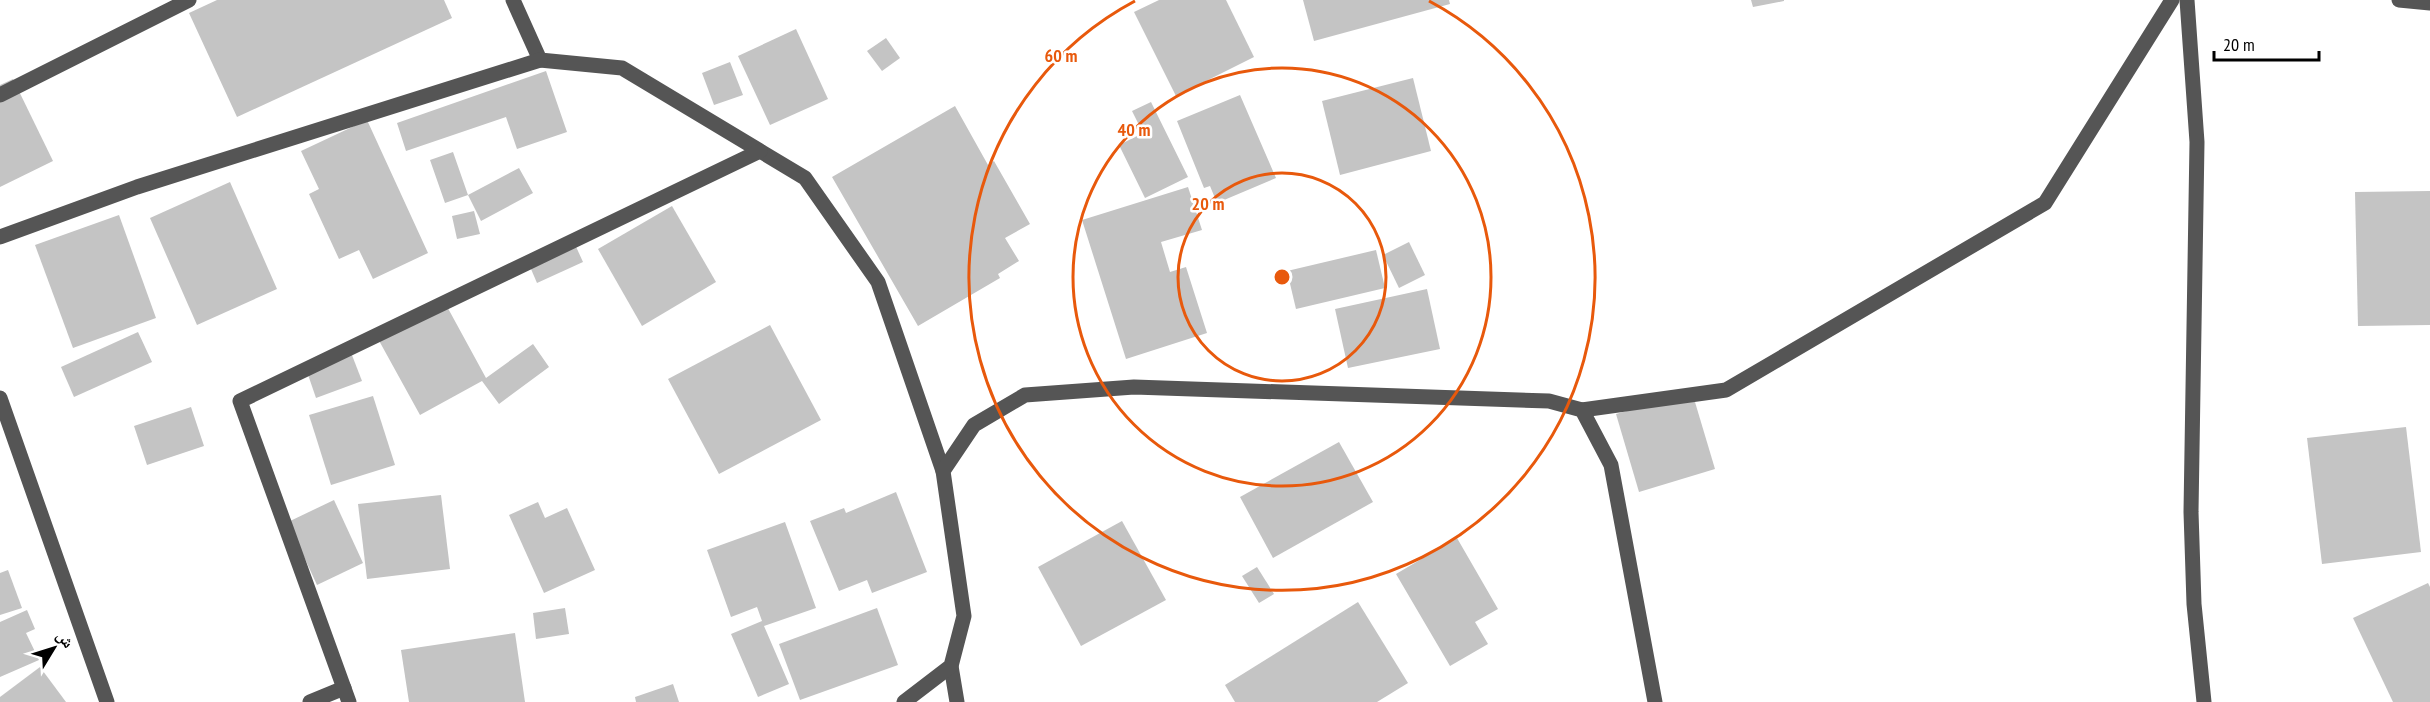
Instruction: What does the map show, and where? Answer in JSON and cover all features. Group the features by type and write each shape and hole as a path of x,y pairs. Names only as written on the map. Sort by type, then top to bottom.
{"street":[{"path":"0,95 189,0"},
{"path":"513,0 540,60"},
{"path":"943,471 974,425 1025,395 1146,387 1549,401 1582,410 1726,390 2045,202 2172,0"},
{"path":"2187,0 2197,142 2191,512 2194,604 2204,702"},
{"path":"2399,0 2430,3"},
{"path":"0,237 138,187 540,60 622,68 805,178 879,282 943,471 964,616 951,666 957,702"},
{"path":"310,702 346,695 240,400 760,151"},
{"path":"0,398 107,702"},
{"path":"1582,410 1611,465 1655,702"},
{"path":"904,702 951,666"}],"building":[{"path":"217,0 444,0 452,18 237,117 189,13"},
{"path":"1159,0 1226,0 1254,57 1176,96 1134,12"},
{"path":"1303,0 1449,0 1450,4 1314,41"},
{"path":"1751,0 1784,0 1784,1 1753,7"},
{"path":"796,29 828,99 770,125 738,56"},
{"path":"886,38 900,58 882,71 867,51"},
{"path":"730,62 743,95 714,105 702,73"},
{"path":"546,71 567,132 517,149 506,117 406,151 397,123"},
{"path":"1413,78 1431,151 1340,175 1322,101"},
{"path":"13,79 53,161 0,187 0,85"},
{"path":"1240,95 1276,178 1217,203 1210,186 1204,188 1177,121"},
{"path":"1151,102 1188,177 1145,198 1119,145 1143,133 1132,111"},
{"path":"955,106 988,165 994,161 1030,224 1005,238 1019,261 998,274 1000,278 918,326 832,177"},
{"path":"367,120 428,253 373,279 359,250 339,259 309,194 319,189 301,151"},
{"path":"453,152 468,195 445,203 430,160"},
{"path":"519,168 533,193 481,221 468,195"},
{"path":"230,182 277,289 197,325 150,218"},
{"path":"1188,187 1202,230 1161,242 1170,272 1186,267 1207,333 1126,359 1082,220"},
{"path":"2430,191 2430,325 2358,326 2355,192"},
{"path":"672,206 716,282 642,326 598,249"},
{"path":"474,211 480,234 457,239 452,216"},
{"path":"119,215 156,318 73,348 35,245"},
{"path":"573,240 583,262 537,283 528,262"},
{"path":"1409,242 1425,275 1399,288 1383,255"},
{"path":"1376,250 1385,288 1296,309 1287,271"},
{"path":"1427,289 1440,349 1348,368 1335,309"},
{"path":"444,301 486,378 533,344 549,367 499,404 482,381 420,415 377,337"},
{"path":"770,325 821,420 719,474 668,379"},
{"path":"138,332 152,362 74,397 61,367"},
{"path":"350,350 362,381 316,398 305,366"},
{"path":"1692,392 1715,469 1639,492 1616,414"},
{"path":"373,396 395,465 331,485 309,415"},
{"path":"191,407 204,446 147,465 134,426"},
{"path":"2406,427 2421,552 2322,564 2307,438"},
{"path":"1339,442 1373,502 1273,558 1240,497"},
{"path":"896,492 927,572 872,593 867,580 839,591 810,521 844,508 846,513"},
{"path":"441,495 450,569 367,579 358,504"},
{"path":"334,500 363,563 317,585 288,522"},
{"path":"538,502 545,518 567,508 595,570 544,593 509,515"},
{"path":"1122,521 1166,600 1081,646 1038,567"},
{"path":"785,522 816,608 764,626 789,684 758,697 731,634 762,621 757,607 731,617 707,550"},
{"path":"1457,538 1498,609 1475,622 1488,644 1450,666 1396,574"},
{"path":"1257,567 1274,594 1259,603 1242,576"},
{"path":"8,570 22,608 0,615 0,573"},
{"path":"2428,583 2430,587 2430,702 2393,702 2353,618"},
{"path":"1358,602 1408,683 1377,702 1235,702 1225,685"},
{"path":"565,608 569,634 536,639 533,613"},
{"path":"877,608 898,665 800,700 779,644"},
{"path":"27,610 35,629 26,633 39,660 0,677 0,622"},
{"path":"515,633 525,702 409,702 401,650"},
{"path":"40,667 66,702 0,702 0,697"},
{"path":"673,684 679,702 636,702 635,697"}]}
